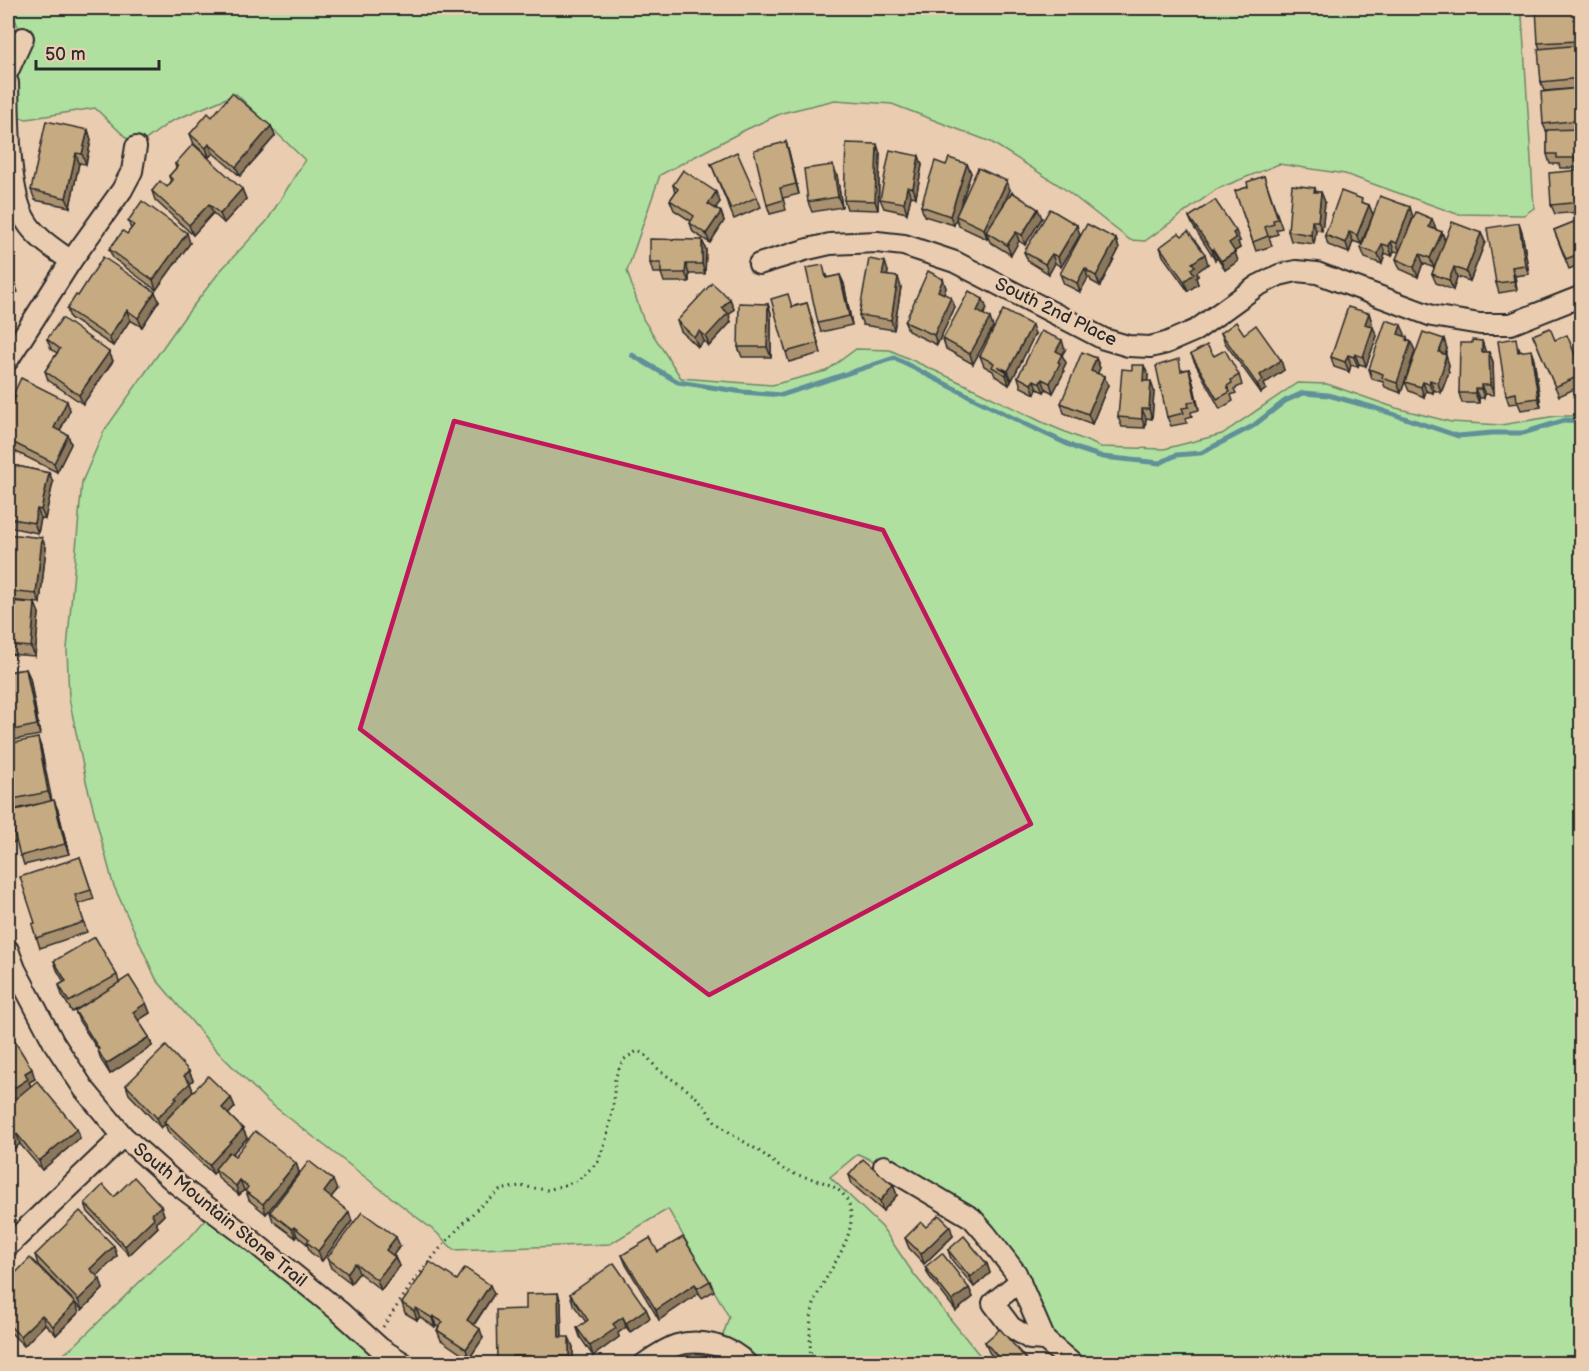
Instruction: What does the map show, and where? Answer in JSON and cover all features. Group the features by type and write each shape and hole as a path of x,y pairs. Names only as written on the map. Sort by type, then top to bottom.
{"street":[{"path":"8,71 23,38"},
{"path":"8,83 13,174 19,206 27,223 39,236 71,261"},
{"path":"8,360 71,261 122,190 132,171 136,147"},
{"name":"South 2nd Place","path":"759,264 830,244 877,242 904,245 955,261 1104,339 1128,346 1150,347 1166,344 1196,330 1257,286 1279,275 1296,271 1317,273 1432,316 1480,324 1511,324 1581,296"},
{"name":"South Mountain Stone Trail","path":"8,950 15,969 54,1043 84,1089 123,1136 178,1185 250,1239 339,1311 380,1348 405,1364"},
{"path":"8,1246 123,1136"},
{"path":"884,1166 972,1218 1016,1273 1045,1340 1073,1364"},
{"path":"1020,1281 993,1303 1011,1327 1030,1339 1045,1340"},
{"path":"644,1364 677,1345 699,1342 719,1347 742,1358 747,1364"}],"path":[{"path":"380,1348 379,1333 413,1282 442,1246 477,1209 500,1190 519,1186 548,1190 577,1180 598,1162 606,1140 613,1108 615,1078 624,1060 637,1051 645,1054 656,1068 678,1082 700,1101 716,1123 787,1172 831,1185 845,1196 852,1213 850,1230 816,1298 811,1315 811,1362 813,1364"}],"highlighted area":[{"path":"454,421 883,530 1031,824 709,995 360,729"}],"green space":[{"path":"10,8 1516,8 1522,16 1534,208 1524,215 1457,214 1345,174 1279,164 1217,189 1145,241 1130,240 1062,187 991,142 892,104 835,100 782,113 660,175 627,271 643,319 681,378 772,385 826,371 856,349 890,350 1044,423 1101,447 1164,449 1222,434 1297,383 1327,384 1396,408 1451,422 1501,425 1556,416 1581,416 1581,1363 1073,1363 1045,1340 985,1233 884,1166 858,1154 830,1177 882,1227 913,1273 986,1363 747,1363 719,1347 729,1317 668,1209 610,1244 454,1250 437,1233 266,1100 214,1048 156,979 113,884 86,781 69,698 67,649 82,482 104,431 183,319 221,270 267,221 305,160 236,94 170,122 136,147 95,108 27,119 9,116 8,83 23,38"},
{"path":"213,1211 405,1364 51,1364 74,1346 160,1262 192,1235"}],"building":[{"path":"1536,8 1581,8 1581,26 1578,26 1579,41 1538,43"},
{"path":"1581,45 1581,78 1541,82 1538,49"},
{"path":"1581,88 1581,120 1543,124 1541,92"},
{"path":"232,93 271,126 236,167 209,144 206,148 190,134 208,113 212,117"},
{"path":"46,121 88,130 82,154 76,153 66,198 31,190"},
{"path":"1581,129 1581,158 1557,158 1557,154 1547,154 1547,130"},
{"path":"786,142 796,184 780,188 783,200 767,205 754,150"},
{"path":"846,143 877,144 875,201 844,200"},
{"path":"193,144 242,189 220,214 209,204 189,225 152,191 160,181 167,187 173,180 169,176 178,166 175,164"},
{"path":"890,150 919,156 913,188 907,187 904,203 880,199"},
{"path":"737,152 757,197 731,209 711,164"},
{"path":"949,158 967,164 950,216 921,206 935,161 946,165"},
{"path":"833,165 838,197 808,202 804,169"},
{"path":"978,168 1007,181 984,229 956,216"},
{"path":"683,170 716,192 708,204 721,212 706,234 690,223 694,216 670,200 678,189 673,185"},
{"path":"1581,170 1581,202 1551,205 1549,173"},
{"path":"1264,176 1278,219 1273,220 1274,224 1265,227 1268,236 1253,242 1235,191 1248,187 1247,182"},
{"path":"1292,185 1315,188 1314,192 1321,192 1318,221 1312,221 1311,235 1288,231"},
{"path":"1341,191 1362,199 1361,202 1369,205 1357,235 1349,232 1346,243 1325,235"},
{"path":"1012,192 1038,209 1022,235 1016,232 1007,245 986,232"},
{"path":"1380,196 1410,207 1397,243 1391,241 1389,246 1382,244 1378,254 1361,248"},
{"path":"1215,200 1236,231 1233,233 1236,238 1229,243 1235,252 1221,261 1189,217"},
{"path":"142,201 187,233 153,280 109,249 123,231 127,234 134,225 128,221"},
{"path":"1050,209 1077,225 1058,257 1052,254 1045,264 1024,252"},
{"path":"1416,212 1432,219 1429,227 1442,232 1430,258 1420,254 1414,267 1396,259"},
{"path":"1581,219 1581,253 1566,259 1554,230"},
{"path":"1452,222 1481,233 1466,272 1454,267 1449,280 1432,274"},
{"path":"1519,223 1525,265 1512,267 1514,281 1496,283 1487,228"},
{"path":"1087,224 1116,239 1096,276 1085,268 1077,283 1060,274"},
{"path":"1188,231 1205,254 1192,263 1195,266 1191,269 1194,274 1184,281 1160,247 1179,233 1182,236"},
{"path":"650,239 702,240 702,264 686,264 685,273 661,273 661,263 650,263"},
{"path":"103,257 155,292 138,318 127,310 109,337 67,309"},
{"path":"869,259 885,262 882,275 898,277 891,320 859,315"},
{"path":"823,265 826,278 840,275 849,316 818,323 806,268"},
{"path":"8,266 14,282 8,285"},
{"path":"928,271 943,279 938,291 951,297 934,335 905,322"},
{"path":"712,283 730,299 722,308 728,313 706,337 700,331 694,337 677,321"},
{"path":"969,291 983,299 977,311 990,318 970,354 943,339"},
{"path":"788,294 792,307 807,303 818,343 786,352 771,299"},
{"path":"739,303 768,304 767,347 738,347"},
{"path":"1348,307 1369,313 1365,324 1373,327 1363,357 1355,354 1354,357 1348,355 1345,362 1331,357"},
{"path":"1003,310 1032,325 1008,371 997,366 1007,372 1006,375 992,367 994,363 980,356"},
{"path":"62,318 109,352 79,395 45,371 60,349 47,339"},
{"path":"1386,320 1401,325 1398,334 1407,337 1406,340 1411,342 1397,383 1382,378 1383,374 1369,369"},
{"path":"1236,322 1244,334 1256,325 1281,360 1260,375 1263,380 1257,384 1221,333"},
{"path":"1550,328 1555,340 1567,335 1581,369 1581,375 1555,387 1533,335"},
{"path":"1041,331 1062,340 1056,351 1062,354 1050,383 1042,379 1040,383 1034,380 1031,384 1018,377"},
{"path":"1423,332 1444,339 1439,352 1446,355 1438,383 1430,380 1429,384 1423,382 1421,387 1405,382"},
{"path":"1516,338 1518,352 1531,350 1538,398 1517,401 1516,393 1506,395 1498,341"},
{"path":"1472,340 1482,341 1482,352 1489,352 1490,385 1481,385 1481,389 1475,389 1475,393 1459,393 1460,343 1472,343"},
{"path":"1207,345 1214,356 1225,350 1239,375 1227,386 1230,392 1217,399 1191,354"},
{"path":"1082,352 1096,358 1091,371 1104,376 1088,414 1061,403"},
{"path":"1179,359 1181,371 1189,369 1196,401 1188,403 1189,407 1182,408 1184,413 1167,417 1156,366"},
{"path":"1132,365 1144,365 1143,381 1151,381 1149,409 1142,409 1142,419 1118,417 1122,369 1132,370"},
{"path":"21,378 67,401 54,428 68,435 54,463 8,440 8,412"},
{"path":"8,464 49,473 41,510 37,509 34,523 8,518"},
{"path":"8,534 42,538 36,594 8,591"},
{"path":"8,601 35,603 31,647 8,645"},
{"path":"26,669 37,725 8,731 8,672"},
{"path":"38,738 48,792 8,800 8,744"},
{"path":"54,800 65,844 20,856 14,832 8,834 8,812"},
{"path":"80,857 91,890 75,895 84,922 36,938 32,924 35,923 20,877"},
{"path":"95,937 117,975 69,1002 59,985 66,981 54,961"},
{"path":"129,976 146,1003 133,1012 149,1037 106,1064 75,1011"},
{"path":"11,1035 32,1069 25,1073 28,1079 8,1092 8,1037"},
{"path":"166,1046 189,1071 184,1076 190,1083 157,1118 126,1085"},
{"path":"208,1076 231,1098 222,1108 243,1129 209,1165 164,1122"},
{"path":"37,1081 77,1129 39,1161 17,1134 8,1141 8,1105"},
{"path":"255,1131 296,1163 263,1204 245,1191 248,1187 240,1180 236,1186 215,1169 229,1152 235,1156"},
{"path":"863,1159 893,1185 880,1201 849,1175"},
{"path":"309,1161 333,1180 324,1192 349,1212 318,1251 307,1242 309,1239 270,1212"},
{"path":"134,1177 161,1206 152,1214 154,1218 125,1246 85,1203 103,1185 114,1197"},
{"path":"80,1211 114,1246 90,1269 100,1279 78,1300 35,1255"},
{"path":"362,1212 396,1237 386,1250 395,1257 377,1280 355,1263 347,1273 327,1258"},
{"path":"939,1215 950,1226 921,1254 905,1238 921,1222 926,1227"},
{"path":"964,1236 987,1264 970,1277 948,1250"},
{"path":"683,1237 710,1281 698,1288 695,1284 656,1310 622,1255 650,1238 658,1252"},
{"path":"942,1253 969,1288 952,1301 925,1267"},
{"path":"30,1258 75,1303 53,1326 42,1315 20,1336 8,1324 8,1281"},
{"path":"430,1262 457,1280 465,1268 490,1285 467,1320 480,1329 466,1349 437,1330 443,1322 416,1308 414,1311 402,1303"},
{"path":"614,1263 646,1309 626,1323 623,1317 613,1324 616,1328 590,1346 577,1328 588,1320 570,1294"},
{"path":"558,1293 559,1337 569,1337 569,1356 512,1356 512,1361 497,1361 496,1310 526,1309 526,1294"},
{"path":"1000,1329 1027,1360 1023,1364 1004,1364 985,1342"},
{"path":"703,1359 706,1364 695,1364"}],"waterway":[{"path":"632,355 678,382 743,392 782,395 894,358 1078,449 1103,457 1160,463 1176,455 1201,453 1253,426 1285,401 1303,393 1328,395 1375,408 1458,436 1523,433 1566,420 1582,421"}]}
